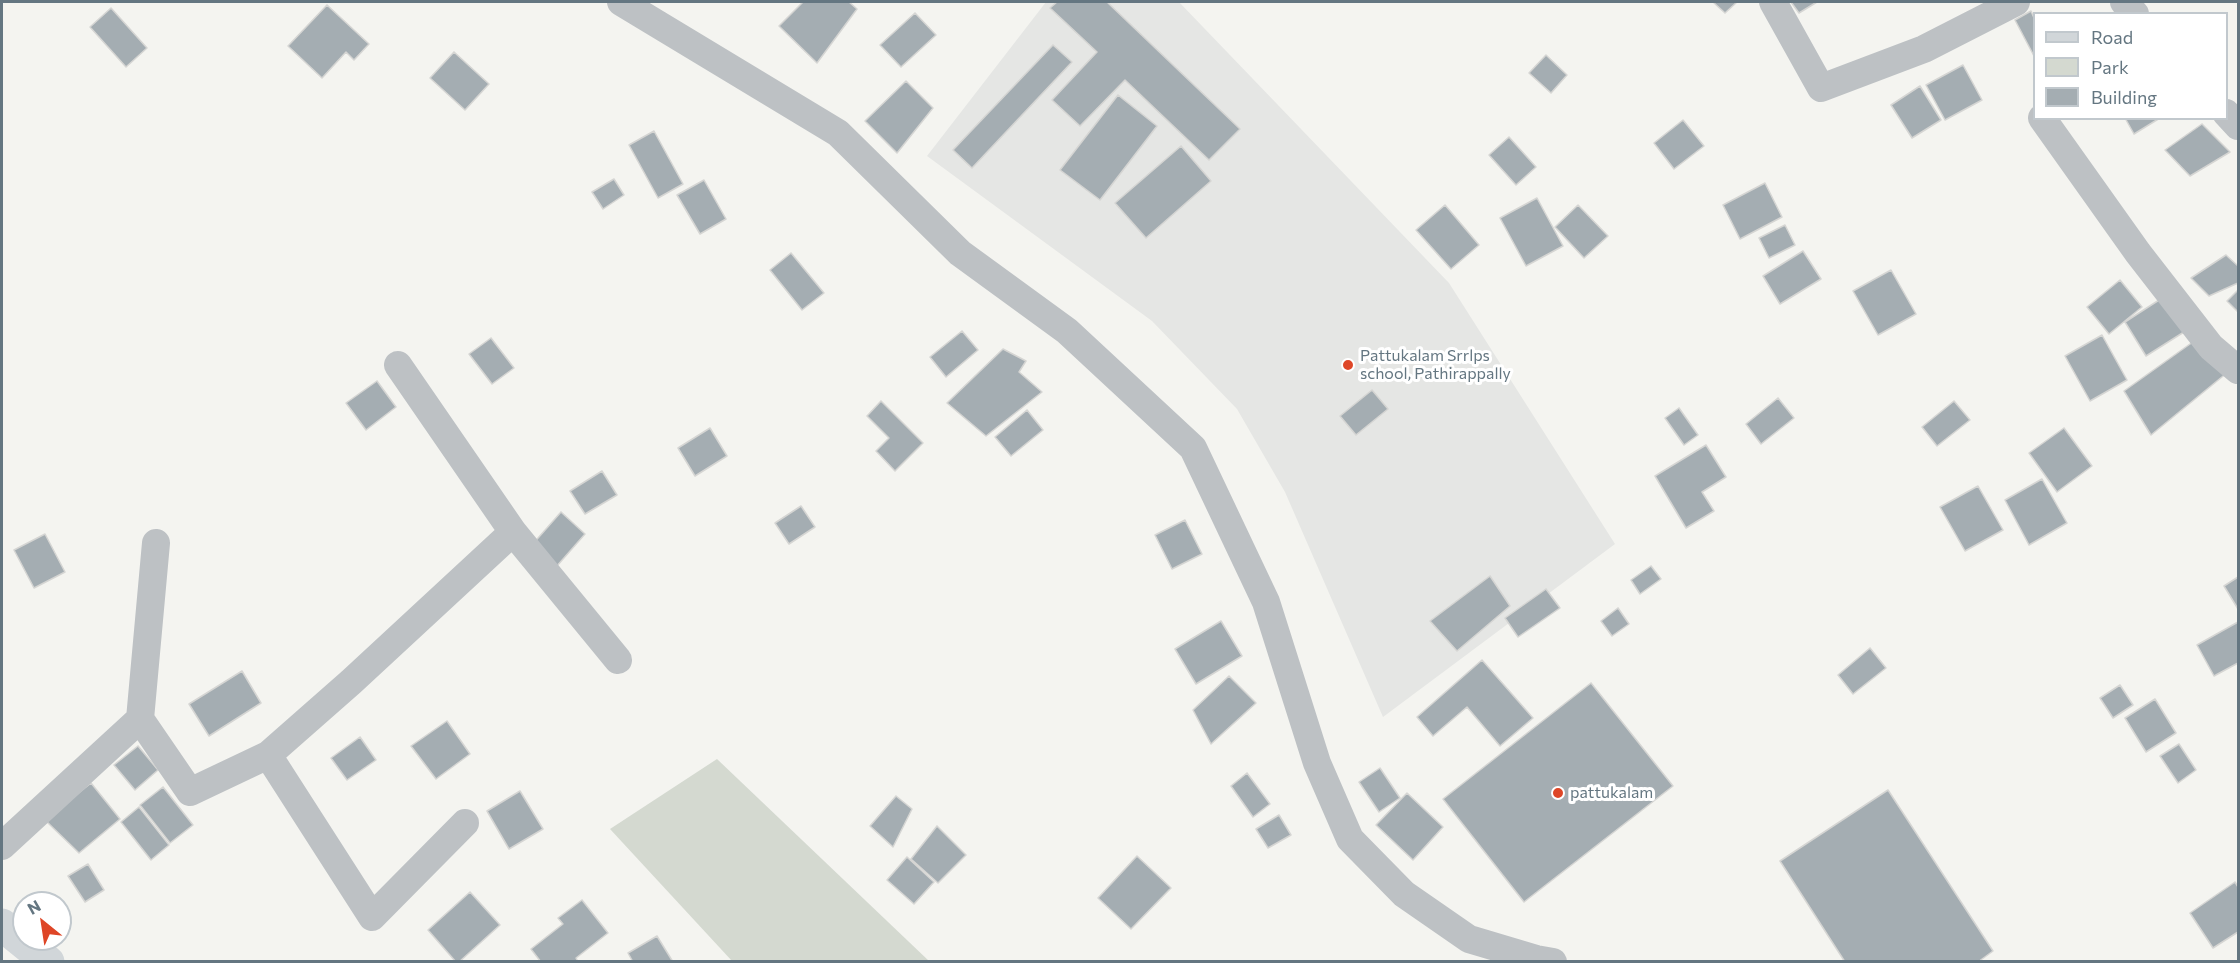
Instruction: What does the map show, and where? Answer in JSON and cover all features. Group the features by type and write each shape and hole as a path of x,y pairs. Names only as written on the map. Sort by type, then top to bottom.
{"main road":[{"path":"2,925 48,962"}],"street":[{"path":"621,2 838,133 960,253 1067,331 1193,448 1266,602 1317,763 1350,839 1404,894 1469,939 1553,962"},
{"path":"1773,2 1821,88 1924,49 2016,2"},
{"path":"2043,120 2138,253 2211,347 2238,370"},
{"path":"398,365 513,532 618,660"},
{"path":"156,543 140,719 190,792 268,755 351,682 513,532"},
{"path":"2,846 140,719"},
{"path":"268,755 372,917 465,823"}],"shaded area":[{"name":"Pattukalam Srrlps school, Pathirappally","path":"1046,2 1179,2 1449,283 1615,544 1383,717 1285,492 1237,409 1152,321 927,156"}],"green space":[{"path":"717,759 929,961 732,961 610,829"}],"building":[{"path":"803,2 849,2 857,9 817,63 779,26"},
{"path":"1057,2 1107,2 1240,129 1209,160 1125,80 1080,126 1052,100 1097,52 1050,8"},
{"path":"1713,2 1737,2 1725,13"},
{"path":"1791,2 1817,2 1799,13"},
{"path":"327,5 369,44 354,60 346,52 322,78 288,46"},
{"path":"111,8 147,48 126,67 90,27"},
{"path":"2031,11 2033,54 2015,20"},
{"path":"915,13 936,35 901,67 880,45"},
{"path":"1053,45 1072,62 972,168 953,150"},
{"path":"454,52 489,84 465,110 430,78"},
{"path":"1546,55 1567,75 1551,93 1529,73"},
{"path":"1963,65 1982,100 1945,120 1926,85"},
{"path":"906,81 933,108 897,153 865,121"},
{"path":"1920,86 1941,120 1912,138 1891,105"},
{"path":"1118,95 1157,126 1100,200 1060,170"},
{"path":"1683,120 1704,146 1674,169 1654,143"},
{"path":"2126,120 2157,120 2134,134"},
{"path":"2202,124 2230,152 2190,176 2165,150"},
{"path":"654,131 683,184 658,198 629,145"},
{"path":"1509,137 1536,167 1516,185 1489,155"},
{"path":"1181,146 1211,181 1146,238 1115,203"},
{"path":"614,179 624,195 603,209 592,192"},
{"path":"704,180 726,219 700,234 677,195"},
{"path":"1765,183 1782,217 1740,239 1723,205"},
{"path":"1537,198 1563,246 1526,266 1500,218"},
{"path":"1445,205 1479,245 1451,269 1416,230"},
{"path":"1578,205 1608,236 1584,258 1555,227"},
{"path":"1785,225 1795,245 1769,258 1759,238"},
{"path":"1803,251 1821,279 1780,304 1763,276"},
{"path":"791,253 824,293 802,310 770,270"},
{"path":"2226,255 2238,266 2238,283 2209,296 2191,278"},
{"path":"1891,270 1916,314 1878,335 1853,291"},
{"path":"2120,280 2142,307 2109,334 2087,307"},
{"path":"2238,290 2238,312 2227,301"},
{"path":"2173,291 2195,325 2146,356 2125,322"},
{"path":"962,331 978,350 946,377 930,357"},
{"path":"2102,335 2127,380 2090,401 2065,356"},
{"path":"491,338 514,368 492,384 469,354"},
{"path":"2197,339 2228,372 2151,435 2124,391"},
{"path":"1003,349 1026,361 1019,372 1042,392 986,436 947,403"},
{"path":"377,381 396,407 366,430 346,403"},
{"path":"1372,390 1388,409 1356,435 1340,416"},
{"path":"1778,398 1794,418 1761,444 1746,424"},
{"path":"881,401 923,443 895,471 876,451 889,438 867,416"},
{"path":"1954,401 1970,420 1937,446 1922,427"},
{"path":"1679,408 1698,435 1684,445 1665,418"},
{"path":"1027,410 1043,430 1011,456 995,437"},
{"path":"710,428 727,456 695,476 678,448"},
{"path":"2064,428 2092,466 2057,492 2029,453"},
{"path":"1706,445 1726,477 1702,492 1714,511 1686,528 1655,476"},
{"path":"602,471 617,495 585,514 570,491"},
{"path":"2042,479 2067,523 2029,545 2005,500"},
{"path":"1978,486 2003,530 1965,551 1940,507"},
{"path":"801,506 815,527 789,544 775,523"},
{"path":"561,512 585,534 556,567 531,546"},
{"path":"1185,520 1202,554 1172,569 1155,535"},
{"path":"45,534 65,572 34,588 14,550"},
{"path":"1651,566 1661,579 1640,594 1631,580"},
{"path":"1490,576 1510,606 1457,651 1430,621"},
{"path":"2238,577 2238,609 2224,586"},
{"path":"1546,589 1560,608 1518,637 1505,618"},
{"path":"1618,608 1629,624 1612,636 1601,621"},
{"path":"1221,621 1242,656 1196,684 1175,649"},
{"path":"2238,622 2238,663 2214,676 2197,645"},
{"path":"1870,648 1886,668 1853,694 1838,675"},
{"path":"1482,660 1533,718 1500,746 1467,707 1433,736 1417,717"},
{"path":"242,671 261,703 209,736 189,704"},
{"path":"1229,676 1256,703 1211,744 1193,710"},
{"name":"pattukalam","path":"1591,683 1673,786 1524,902 1443,799"},
{"path":"2120,685 2133,705 2113,718 2100,698"},
{"path":"2155,699 2176,733 2146,752 2125,718"},
{"path":"447,721 470,754 436,779 411,746"},
{"path":"360,737 376,760 347,780 331,758"},
{"path":"2179,744 2196,770 2178,783 2160,756"},
{"path":"138,746 158,770 135,790 114,765"},
{"path":"1380,768 1400,798 1379,812 1359,782"},
{"path":"1247,773 1270,804 1253,817 1231,786"},
{"path":"91,783 120,819 79,853 45,820"},
{"path":"163,787 193,825 170,843 140,805"},
{"path":"1888,790 1993,951 1978,962 1845,962 1780,861"},
{"path":"520,791 543,829 509,849 487,811"},
{"path":"1407,793 1443,827 1413,860 1376,825"},
{"path":"896,796 912,809 893,847 870,826"},
{"path":"139,807 169,845 151,860 121,822"},
{"path":"1279,815 1291,835 1268,848 1256,829"},
{"path":"937,826 966,855 938,883 911,859"},
{"path":"1137,856 1171,888 1131,929 1098,898"},
{"path":"907,857 934,882 914,904 887,880"},
{"path":"88,864 104,890 85,902 68,876"},
{"path":"2235,882 2238,887 2238,932 2213,948 2190,913"},
{"path":"470,892 500,925 459,962 456,962 428,930"},
{"path":"582,900 608,933 576,958 578,962 541,962 531,949 563,924 558,918"},
{"path":"657,936 673,962 633,962 628,953"}],"place":[{"name":"Pattukalam Srrlps school, Pathirappally","path":"1348,365"},
{"name":"pattukalam","path":"1558,793"}]}
